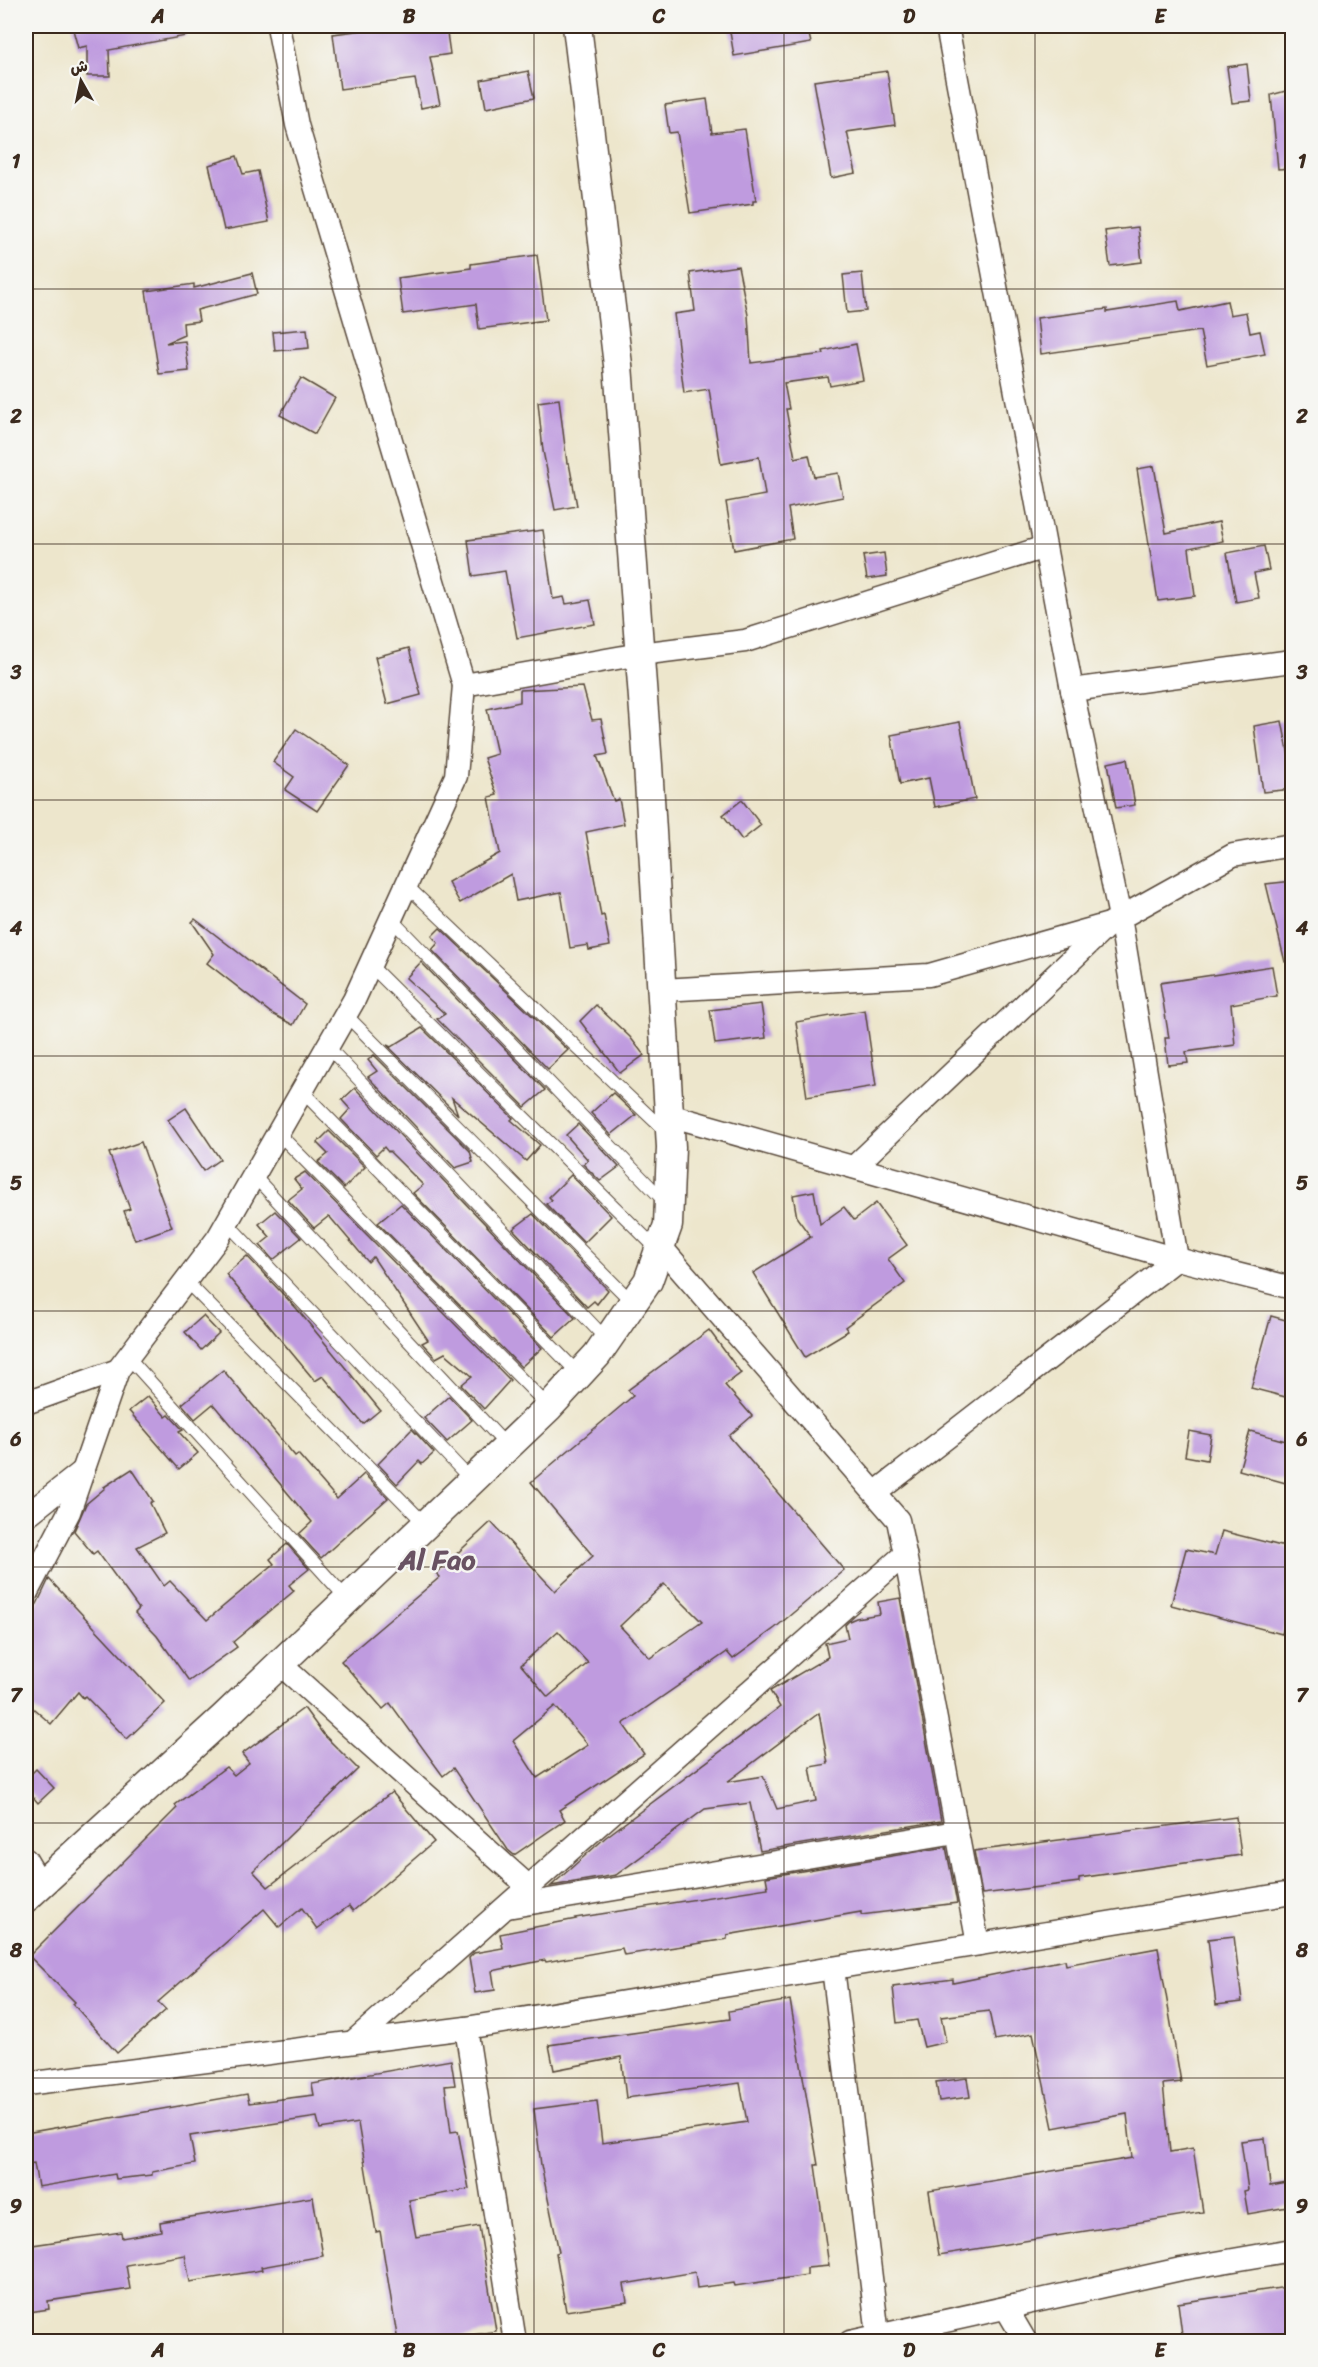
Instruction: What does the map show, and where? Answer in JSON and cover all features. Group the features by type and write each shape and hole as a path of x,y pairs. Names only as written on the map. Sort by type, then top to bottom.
{"street":[{"path":"26,1594 69,1512 123,1364 227,1223 254,1176 370,965 456,776 464,685 297,125 278,26"},
{"path":"26,1860 33,1891 280,1664 549,1407 607,1340 648,1281 668,1225 670,1126 640,654 618,365 577,26"},
{"path":"947,26 1177,1259"},
{"path":"464,685 640,654 745,641 1045,547"},
{"path":"1072,690 1293,661"},
{"path":"662,990 929,975 1114,921 1233,855 1293,845"},
{"path":"854,1167 1114,921"},
{"path":"670,1126 854,1167 1177,1259 1293,1288"},
{"path":"660,1249 898,1520 978,1944"},
{"path":"875,1493 1177,1259"},
{"path":"26,1403 123,1364"},
{"path":"26,1516 83,1471"},
{"path":"353,2042 905,1554"},
{"path":"280,1664 529,1887"},
{"path":"505,1907 957,1832"},
{"path":"26,2085 466,2028 1293,1893"},
{"path":"834,1968 878,2335"},
{"path":"466,2028 515,2342"},
{"path":"850,2342 1181,2269 1293,2250"},
{"path":"1006,2308 1026,2342"}],"lane":[{"path":"406,885 670,1126"},
{"path":"391,919 669,1206"},
{"path":"370,965 660,1249"},
{"path":"345,1014 633,1303"},
{"path":"327,1046 607,1340"},
{"path":"302,1091 579,1374"},
{"path":"278,1133 549,1407"},
{"path":"254,1176 508,1447"},
{"path":"227,1223 472,1482"},
{"path":"186,1281 426,1525"},
{"path":"123,1364 348,1600"}],"building":[{"path":"72,26 185,26 186,36 109,50 110,76 87,76 87,46 78,48"},
{"path":"395,26 446,26 450,54 430,57 440,104 421,108 415,79 340,89 333,34"},
{"path":"729,26 807,26 811,43 734,56"},
{"path":"1247,64 1251,101 1232,103 1227,67"},
{"path":"528,71 534,98 486,108 481,80"},
{"path":"887,71 895,125 847,132 856,173 831,178 814,81"},
{"path":"1293,89 1293,168 1278,169 1271,95"},
{"path":"707,99 712,133 745,129 756,201 753,201 753,204 690,213 677,132 669,133 665,105"},
{"path":"237,156 243,174 258,171 269,222 224,230 209,165"},
{"path":"1138,227 1142,262 1110,266 1105,231"},
{"path":"537,255 546,320 479,329 476,304 403,314 398,278 471,268 471,264"},
{"path":"738,266 748,315 751,363 824,354 823,351 856,344 863,380 830,386 828,377 784,383 795,458 809,455 814,477 838,473 843,497 788,508 793,539 734,550 726,502 765,495 759,457 721,464 709,389 684,393 674,314 695,311 690,273"},
{"path":"252,273 257,294 197,310 199,321 183,323 184,335 166,343 185,341 189,371 159,374 146,291 194,284 194,288"},
{"path":"862,273 866,311 847,313 843,275"},
{"path":"1178,301 1180,311 1227,301 1230,315 1246,312 1250,333 1260,331 1265,354 1207,365 1200,331 1041,354 1037,318 1107,309 1107,312"},
{"path":"307,329 309,348 275,351 273,332"},
{"path":"301,378 335,398 315,434 280,415"},
{"path":"559,399 567,463 569,463 577,506 555,510 543,451 538,402"},
{"path":"1154,466 1166,533 1219,522 1223,541 1189,548 1195,596 1158,601 1137,469"},
{"path":"543,530 553,599 564,597 566,604 590,600 595,624 517,638 505,571 473,576 468,540"},
{"path":"1264,546 1269,570 1254,573 1259,598 1236,602 1227,553"},
{"path":"884,553 887,576 867,579 863,556"},
{"path":"409,648 421,695 387,704 375,657"},
{"path":"583,687 592,720 601,719 608,754 597,756 614,801 619,799 624,824 586,832 601,916 604,915 610,946 589,950 588,945 570,948 561,892 516,901 511,874 460,903 448,882 500,853 489,797 497,795 484,758 497,754 487,709 520,702 520,690"},
{"path":"1282,721 1293,776 1293,789 1263,792 1254,726"},
{"path":"960,722 975,799 935,807 929,778 900,784 891,735"},
{"path":"296,729 349,765 317,811 285,790 294,777 273,762"},
{"path":"1127,759 1135,805 1116,808 1108,763"},
{"path":"742,800 761,825 742,840 723,815"},
{"path":"1293,881 1293,961 1285,962 1266,884"},
{"path":"195,919 305,1004 293,1025 271,1013 207,963 214,954 192,922"},
{"path":"440,928 568,1050 548,1069 432,950 438,943 432,936"},
{"path":"421,962 545,1090 525,1107 437,1019 445,1014 406,978"},
{"path":"1272,966 1277,996 1231,1004 1235,1045 1186,1052 1188,1063 1168,1065 1165,1038 1169,1038 1160,983"},
{"path":"761,1004 766,1038 715,1044 710,1010"},
{"path":"596,1005 630,1037 644,1055 620,1073 580,1021"},
{"path":"865,1010 876,1086 807,1097 796,1022"},
{"path":"422,1028 513,1118 511,1120 540,1145 526,1161 452,1098 458,1115 387,1045 391,1047"},
{"path":"374,1055 470,1151 473,1162 455,1168 368,1077 377,1071 368,1060"},
{"path":"355,1088 575,1318 554,1337 413,1193 423,1185 384,1147 376,1155 341,1119 350,1109 342,1100"},
{"path":"613,1093 636,1115 611,1135 591,1113"},
{"path":"186,1108 220,1159 203,1171 168,1120"},
{"path":"578,1124 619,1167 600,1181 583,1164 588,1160 566,1135"},
{"path":"329,1131 365,1167 344,1188 318,1162 328,1154 317,1143"},
{"path":"141,1142 172,1227 135,1240 124,1211 130,1209 109,1153"},
{"path":"305,1172 510,1380 484,1409 461,1385 472,1376 445,1353 436,1358 422,1343 428,1340 373,1257 368,1262 329,1216 314,1228 288,1200 302,1189 294,1179"},
{"path":"571,1175 611,1216 584,1243 546,1204 552,1200 549,1197"},
{"path":"814,1191 820,1224 844,1207 854,1220 876,1203 907,1245 888,1259 905,1283 845,1327 848,1331 805,1357 753,1273 811,1237 797,1218 793,1195"},
{"path":"401,1204 542,1348 521,1367 378,1223"},
{"path":"275,1211 301,1238 273,1260 260,1245 270,1237 259,1224"},
{"path":"533,1214 608,1290 597,1304 594,1301 587,1307 513,1229"},
{"path":"247,1256 297,1309 380,1410 363,1424 323,1376 315,1381 226,1274"},
{"path":"203,1316 219,1333 201,1350 185,1332"},
{"path":"1271,1316 1293,1322 1293,1399 1251,1388"},
{"path":"709,1330 741,1373 725,1385 752,1416 729,1436 844,1570 775,1628 733,1659 727,1652 623,1724 644,1754 559,1810 565,1820 514,1855 508,1850 453,1768 443,1776 390,1703 383,1709 341,1661 440,1577 436,1573 491,1522 555,1591 593,1556 531,1482 633,1396 628,1390","holes":["664,1584 702,1622 650,1658 620,1626","558,1631 588,1663 548,1697 521,1665","555,1706 588,1745 537,1778 513,1741"]},
{"path":"223,1370 295,1456 298,1454 337,1499 364,1474 388,1498 321,1558 299,1534 312,1522 213,1404 195,1419 182,1404"},
{"path":"148,1396 166,1417 169,1415 183,1430 179,1432 198,1453 179,1469 129,1411"},
{"path":"449,1396 472,1420 447,1442 424,1418"},
{"path":"412,1429 434,1453 422,1464 419,1461 397,1484 378,1464"},
{"path":"1189,1431 1211,1435 1207,1460 1185,1456"},
{"path":"1250,1431 1293,1443 1293,1485 1239,1470"},
{"path":"132,1469 153,1501 150,1503 165,1533 137,1547 164,1586 170,1581 207,1620 274,1564 270,1559 287,1544 309,1569 289,1585 294,1591 233,1642 237,1647 189,1681 157,1636 135,1613 139,1609 97,1551 93,1554 74,1531 86,1504 104,1487"},
{"path":"1222,1531 1293,1549 1293,1595 1282,1634 1171,1605 1186,1549 1215,1555"},
{"path":"49,1579 165,1703 127,1739 85,1696 83,1698 78,1692 51,1724 26,1702 26,1613 37,1604"},
{"path":"900,1598 941,1821 760,1851 750,1803 705,1809 616,1875 551,1886 606,1837 780,1707 770,1691 828,1657 825,1643 848,1638 845,1625 849,1621 880,1614 878,1602","holes":["819,1713 828,1764 810,1767 816,1801 777,1809 763,1776 727,1782"]},
{"path":"304,1708 323,1734 358,1769 253,1871 268,1887 392,1792 434,1842 353,1911 349,1906 317,1929 302,1908 279,1927 264,1909 158,2002 166,2010 117,2053 73,2004 75,2002 29,1956 177,1808 175,1805 226,1767 234,1775 249,1763 242,1754"},
{"path":"36,1769 54,1788 38,1803 26,1789 26,1779"},
{"path":"1236,1817 1241,1855 1079,1878 1079,1882 982,1894 974,1851"},
{"path":"946,1847 957,1903 861,1915 861,1912 727,1935 727,1939 624,1955 622,1948 546,1962 545,1960 492,1971 495,1990 475,1993 469,1958 474,1953 503,1948 500,1934 575,1918 768,1888 766,1877"},
{"path":"1234,1936 1242,2002 1216,2005 1208,1939"},
{"path":"1158,1948 1181,2082 1163,2084 1170,2152 1193,2148 1203,2212 939,2255 929,2191 1132,2158 1127,2114 1053,2128 1033,2033 995,2040 989,2011 941,2017 946,2042 924,2047 917,2020 897,2023 893,1987 953,1979 953,1983 1065,1960 1066,1965"},
{"path":"790,2000 818,2165 815,2165 829,2266 807,2268 807,2275 735,2286 734,2283 697,2288 695,2272 624,2284 627,2302 566,2311 556,2253 559,2252 541,2165 534,2109 597,2101 602,2143 747,2122 740,2083 626,2098 621,2057 554,2070 549,2045 730,2019 729,2011"},
{"path":"451,2060 455,2085 445,2086 451,2132 458,2131 469,2189 409,2200 416,2237 479,2226 496,2331 432,2342 398,2342 380,2231 376,2232 358,2123 320,2129 317,2117 190,2136 195,2164 152,2172 152,2175 116,2179 115,2174 38,2187 34,2163 26,2164 26,2133 247,2094 249,2103 314,2095 312,2084"},
{"path":"967,2078 970,2097 939,2101 936,2082"},
{"path":"1265,2138 1270,2186 1293,2182 1293,2206 1248,2214 1244,2191 1248,2190 1241,2141"},
{"path":"313,2197 323,2256 261,2267 262,2270 190,2282 185,2255 126,2265 130,2289 48,2301 49,2309 29,2312 26,2288 26,2246 121,2232 122,2238 161,2231 160,2222"},
{"path":"1293,2286 1293,2342 1183,2342 1178,2303"}],"district":[{"name":"Al Fao","path":"437,1559"}]}
